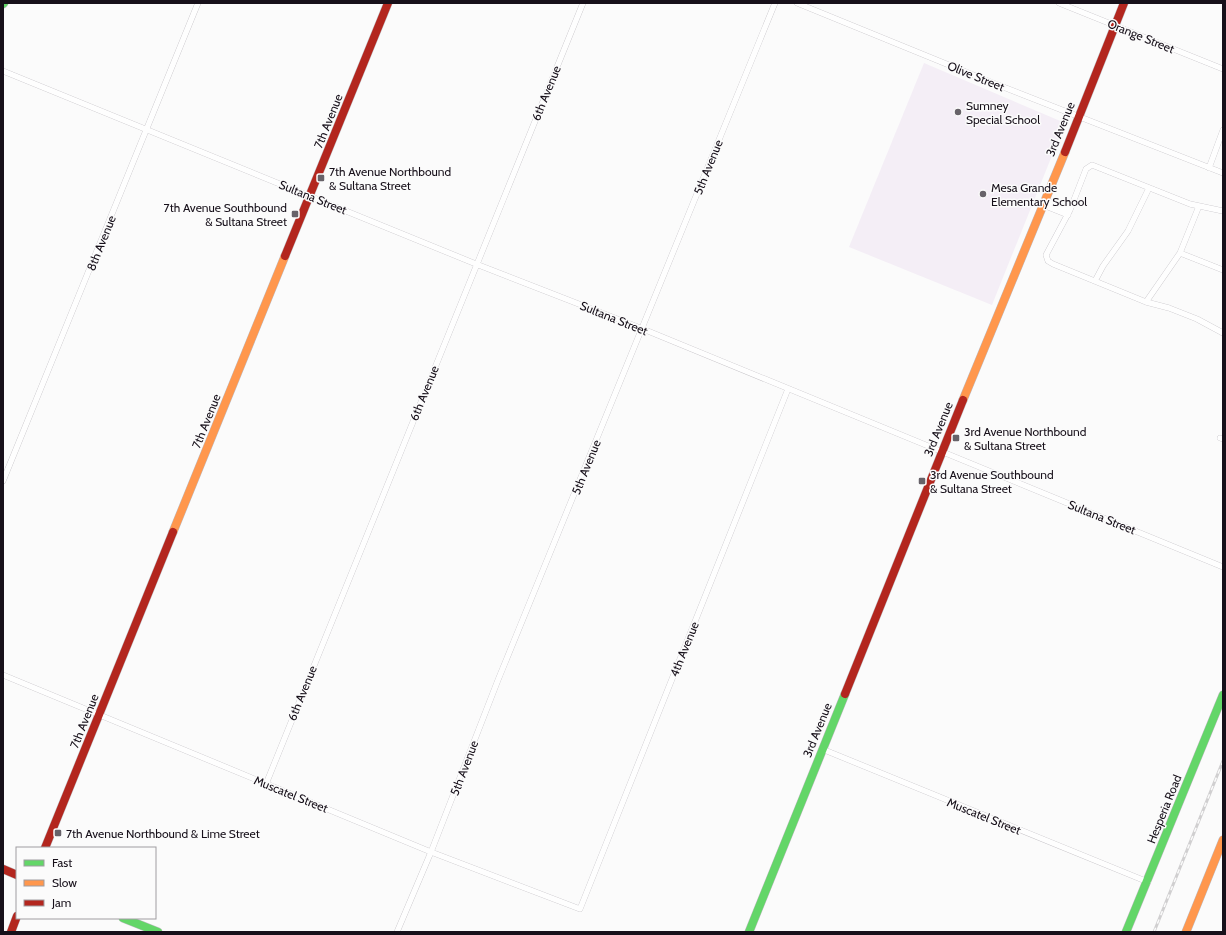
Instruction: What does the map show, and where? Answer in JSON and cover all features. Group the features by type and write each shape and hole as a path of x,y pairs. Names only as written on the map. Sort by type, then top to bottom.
{"street":[{"name":"8th Avenue","path":"3,481 198,3"},
{"name":"7th Avenue","path":"45,847 388,3"},
{"name":"6th Avenue","path":"266,784 583,3"},
{"name":"5th Avenue","path":"397,932 431,852 498,680 643,329 775,3"},
{"name":"Olive Street","path":"797,3 1078,117 1223,173"},
{"name":"Orange Street","path":"1059,3 1223,69"},
{"name":"3rd Avenue","path":"749,932 1124,3"},
{"name":"Sultana Street","path":"3,71 476,264 643,329 1223,567"},
{"path":"1209,168 1223,130"},
{"path":"1223,211 1190,204 1092,166 1086,169 1069,213 1048,250 1046,258 1053,264 1146,302 1190,316 1223,333"},
{"path":"1095,281 1103,266 1128,231 1149,188"},
{"path":"1044,202 1048,207 1069,213"},
{"path":"1146,302 1180,253 1199,206"},
{"path":"1180,253 1223,270"},
{"name":"4th Avenue","path":"580,909 788,389"},
{"name":"Muscatel Street","path":"3,675 431,852 580,909"},
{"name":"Hesperia Road","path":"1126,932 1148,882 1223,695"},
{"name":"Muscatel Street","path":"822,749 1148,882"},
{"path":"1186,932 1223,840"},
{"path":"3,869 16,875"},
{"path":"11,932 16,919"},
{"path":"126,919 158,932"}],"shaded area":[{"path":"924,63 1065,123 992,305 849,247"}],"railway":[{"path":"1154,932 1223,761"}],"traffic: fast":[{"path":"749,932 845,694"},
{"path":"1126,932 1223,695"},
{"path":"126,919 158,932"}],"traffic: slow":[{"path":"963,400 1065,152"},
{"path":"173,532 285,256"},
{"path":"1186,932 1223,840"}],"traffic: jam":[{"path":"285,256 388,3"},
{"path":"1065,152 1124,3"},
{"path":"845,694 963,400"},
{"path":"45,847 173,532"},
{"path":"3,869 16,875"},
{"path":"11,932 16,919"}],"place":[{"name":"Sumney Special School","path":"958,112"},
{"name":"7th Avenue Northbound & Sultana Street","path":"321,178"},
{"name":"Mesa Grande Elementary School","path":"983,194"},
{"name":"7th Avenue Southbound & Sultana Street","path":"295,214"},
{"name":"3rd Avenue Northbound & Sultana Street","path":"956,438"},
{"name":"3rd Avenue Southbound & Sultana Street","path":"922,481"},
{"name":"7th Avenue Northbound & Lime Street","path":"58,833"}]}
